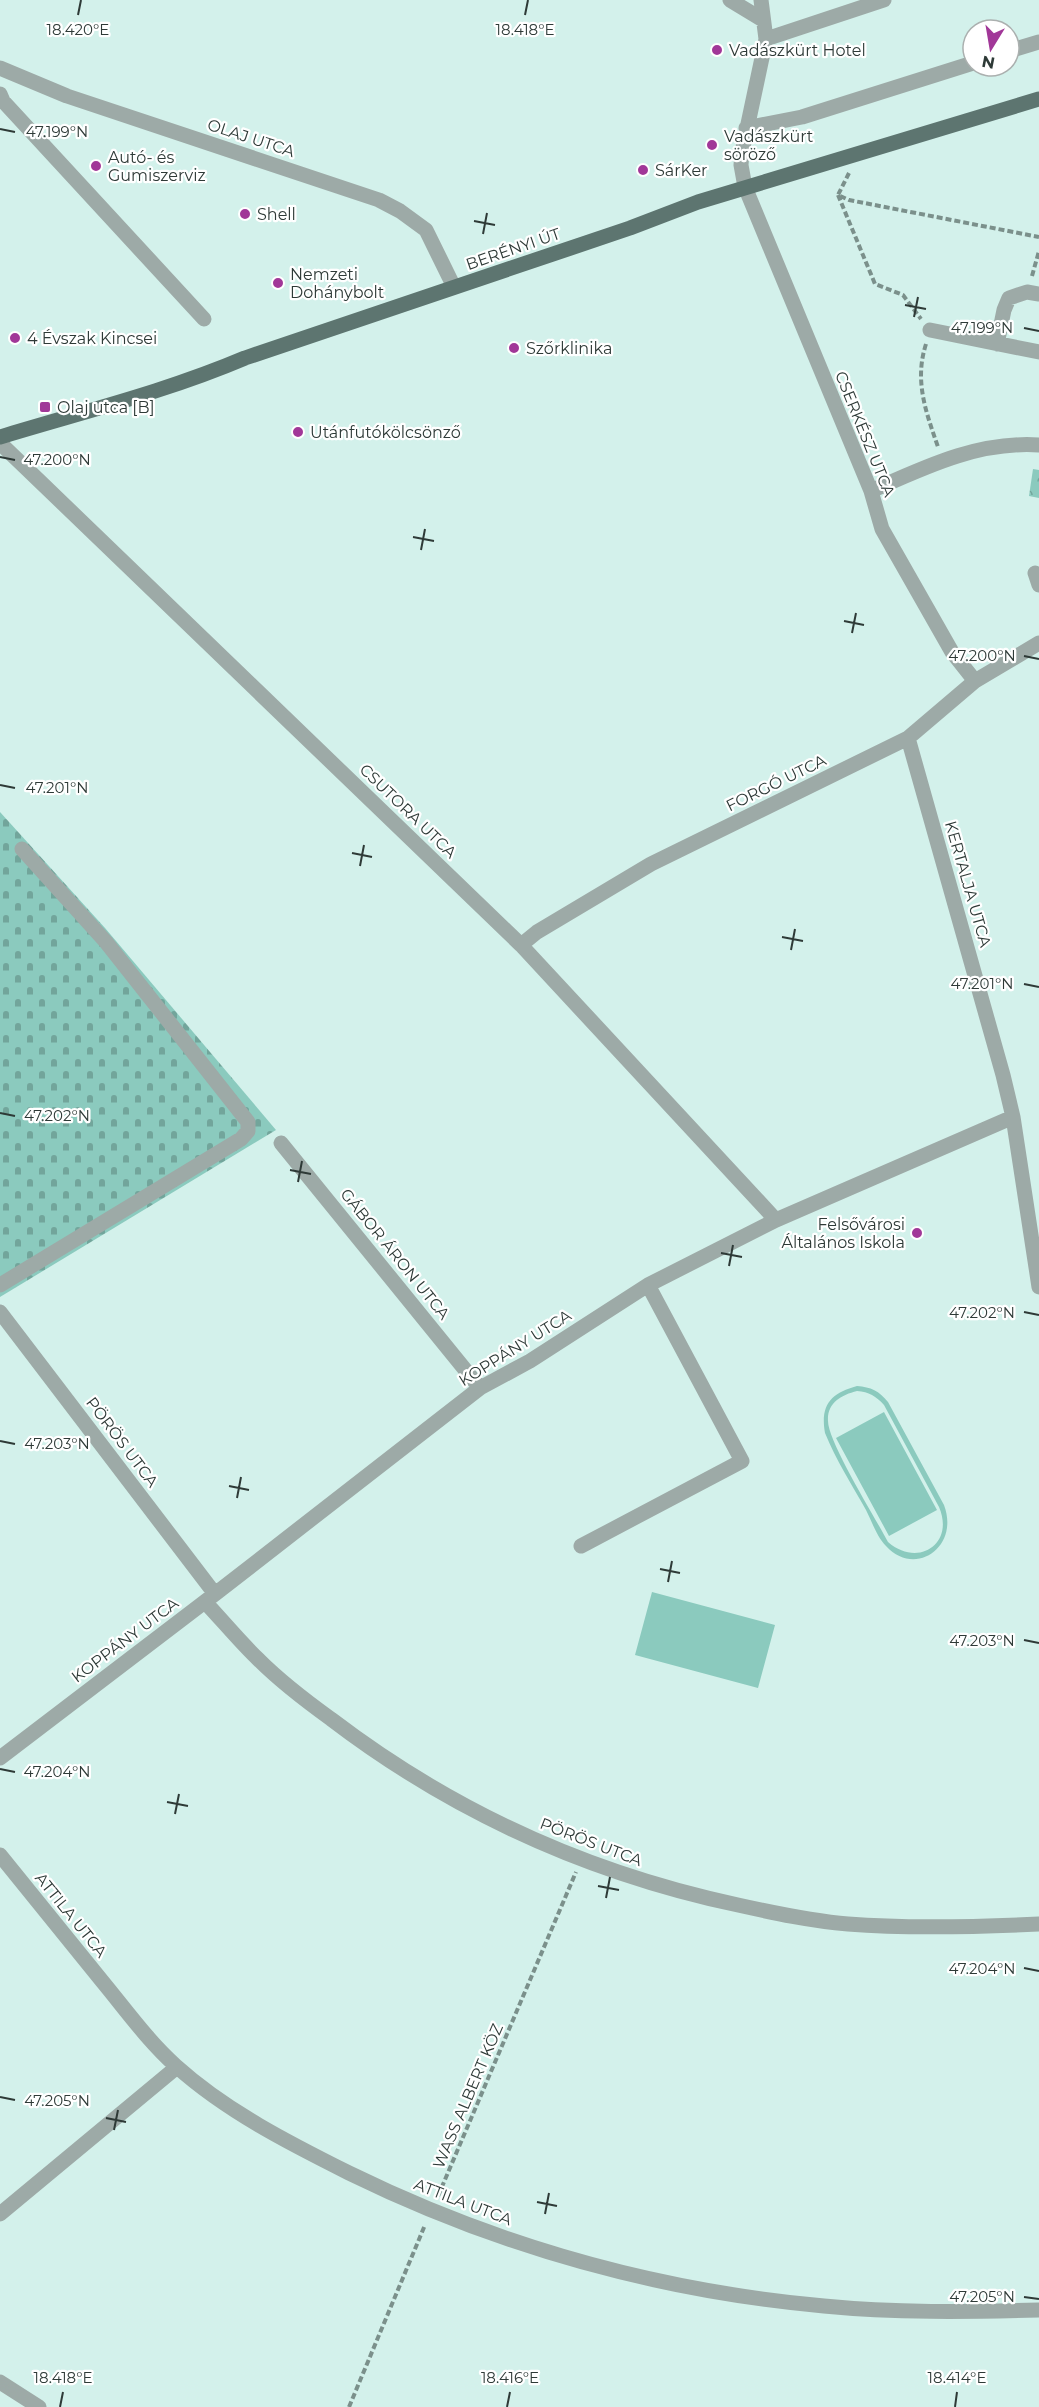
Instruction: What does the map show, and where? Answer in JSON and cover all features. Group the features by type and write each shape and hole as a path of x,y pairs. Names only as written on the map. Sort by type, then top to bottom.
{"main road":[{"name":"BERÉNYI ÚT","path":"0,437 137,398 245,358 745,187 1039,99"}],"street":[{"path":"730,0 763,20"},
{"path":"761,0 766,39 884,0"},
{"name":"CSERKÉSZ UTCA","path":"766,39 746,128 741,165 745,187 871,491 882,530 952,652 975,681"},
{"path":"1021,47 1039,42"},
{"path":"746,128 802,117 961,67"},
{"name":"OLAJ UTCA","path":"1,72 380,200 426,230 454,287"},
{"path":"0,94 3,101 204,319"},
{"path":"997,344 1004,310 1009,298 1033,293"},
{"path":"930,330 1039,352"},
{"name":"CSUTORA UTCA","path":"0,443 520,945 776,1220"},
{"path":"871,491 943,459 997,446 1039,445"},
{"name":"FORGÓ UTCA","path":"520,945 537,932 651,864 908,738 975,681 1039,643"},
{"name":"KERTALJA UTCA","path":"908,738 1003,1075 1013,1117 1039,1287"},
{"path":"0,1286 241,1139 248,1131 248,1122 106,942 22,849"},
{"name":"KOPPÁNY UTCA","path":"0,1758 480,1388 530,1361 648,1286 776,1220 1013,1117"},
{"name":"GÁBOR ÁRON UTCA","path":"281,1143 480,1388"},
{"path":"581,1546 742,1461 648,1286"},
{"name":"PÖRÖS UTCA","path":"0,1312 210,1598 259,1661 358,1740 460,1805 513,1832 618,1874 789,1916 847,1924 905,1927 1039,1924"},
{"name":"ATTILA UTCA","path":"0,1856 149,2039 177,2067 243,2115 280,2137 431,2211 568,2258 628,2275 698,2289 824,2306 878,2310 1039,2310"},
{"path":"0,2214 177,2067"},
{"path":"0,2382 39,2407"}],"path":[{"path":"858,154 838,195 874,284 903,295 930,330 923,353 922,399 943,459"},
{"path":"838,195 849,200 1039,237"},
{"path":"1033,293 1039,251"},
{"name":"WASS ALBERT KÖZ","path":"349,2407 581,1860"}],"green space":[{"path":"1033,469 1039,470 1039,498 1029,496"},
{"path":"0,812 105,928 276,1130 0,1297"},
{"path":"857,1386 871,1389 878,1392 888,1402 944,1505 947,1520 946,1534 932,1553 921,1558 910,1559 897,1555 886,1546 877,1534 834,1453 825,1433 824,1415 829,1402 840,1392","holes":["857,1391 872,1395 884,1405 939,1507 943,1520 942,1532 938,1541 931,1548 922,1552 911,1553 888,1542 844,1462 830,1431 828,1415 836,1401"]},
{"path":"884,1412 937,1510 889,1536 836,1438"},
{"path":"652,1592 775,1625 758,1688 635,1655"}],"place":[{"name":"Vadászkürt Hotel","path":"717,50"},
{"name":"Vadászkürt söröző","path":"712,145"},
{"name":"Autó- és Gumiszerviz","path":"96,166"},
{"name":"SárKer","path":"643,170"},
{"name":"Shell","path":"245,214"},
{"name":"Nemzeti Dohánybolt","path":"278,283"},
{"name":"4 Évszak Kincsei","path":"15,338"},
{"name":"Szőrklinika","path":"514,348"},
{"name":"Olaj utca [B]","path":"45,407"},
{"name":"Utánfutókölcsönző","path":"298,432"},
{"name":"Felsővárosi Általános Iskola","path":"917,1233"}]}
